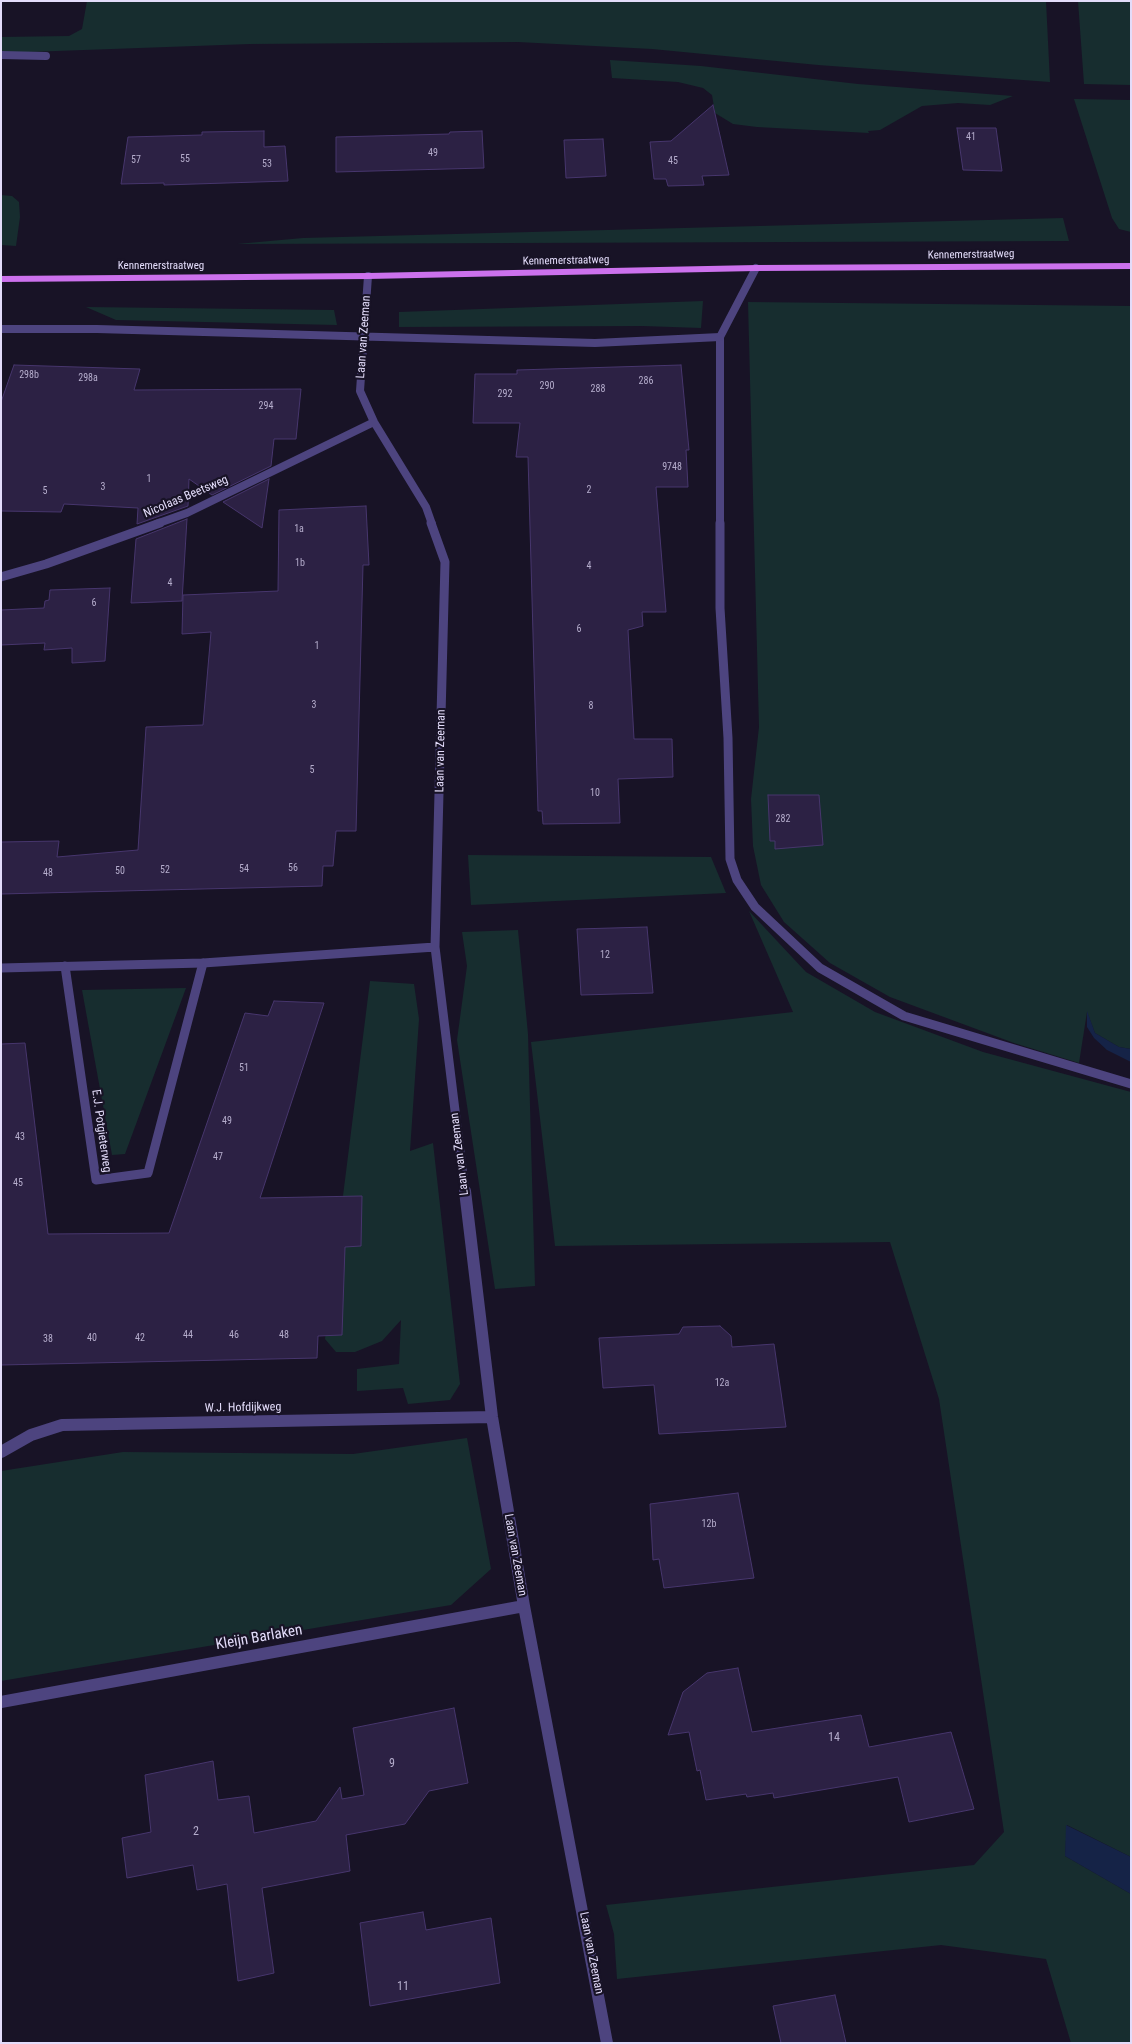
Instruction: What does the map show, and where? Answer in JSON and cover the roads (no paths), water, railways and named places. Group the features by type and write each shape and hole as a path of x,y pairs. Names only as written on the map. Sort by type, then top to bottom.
{"main road":[{"name":"Kennemerstraatweg","path":"1,279 368,276 756,268 1131,266"}],"street":[{"path":"1,55 46,56"},
{"path":"756,268 720,337 720,608 728,738 730,859 737,880 755,907 820,968 904,1016 1131,1084"},
{"name":"Laan van Zeeman","path":"368,276 360,391 374,422 426,507 445,562 435,947 492,1417 524,1606 607,2043"},
{"path":"1,329 97,329 363,338 595,343 720,337"},
{"name":"Nicolaas Beetsweg","path":"1,577 46,564 187,513 374,422"},
{"path":"1,968 203,963 435,947"},
{"name":"E.J. Potgieterweg","path":"65,966 96,1180 148,1173 203,963"},
{"name":"W.J. Hofdijkweg","path":"1,1452 32,1435 62,1425 492,1417"},
{"name":"Kleijn Barlaken","path":"1,1702 524,1606"}],"water":[{"path":"1087,1011 1095,1033 1119,1047 1131,1049 1131,1062 1107,1050 1094,1038 1087,1027"},
{"path":"1066,1825 1131,1857 1131,1894 1065,1856"}]}
